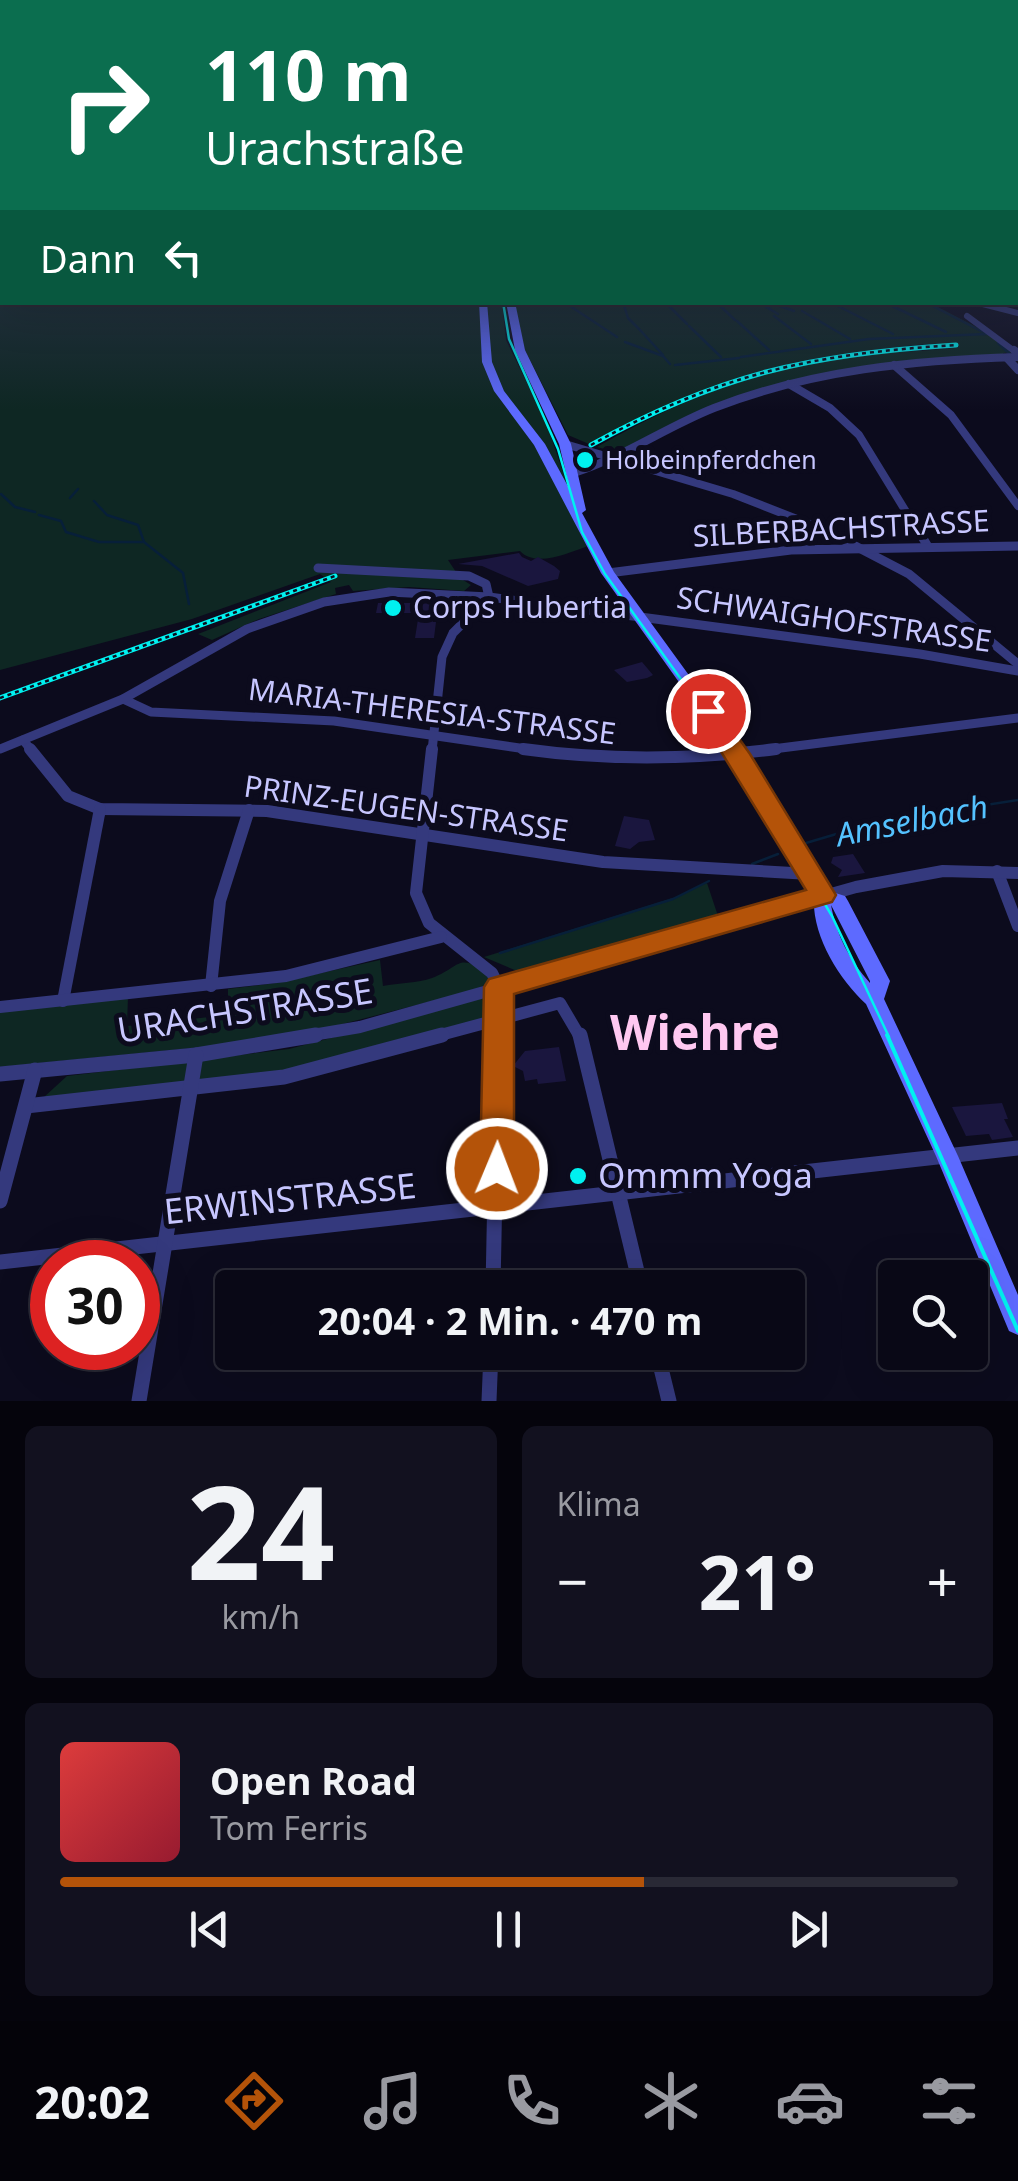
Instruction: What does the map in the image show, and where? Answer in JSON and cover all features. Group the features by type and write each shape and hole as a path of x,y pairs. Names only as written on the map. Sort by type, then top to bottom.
{"main road":[{"path":"483,305 490,375 539,444 608,574 738,754 823,895 819,909 854,984 874,999 1018,1323"},
{"path":"511,305 520,350 565,444 574,472 580,517"}],"street":[{"path":"987,305 1018,313"},
{"path":"967,316 1014,357 1018,370"},
{"path":"574,472 617,460 709,410 788,383 893,364 1014,357"},
{"path":"893,364 951,415 1018,506"},
{"path":"788,383 830,408 859,436 927,545"},
{"path":"565,444 816,524 897,566 1018,668"},
{"name":"SILBERBACHSTRASSE","path":"608,574 719,557 927,545 1018,546"},
{"path":"897,566 909,547"},
{"path":"318,568 476,577 487,583 489,597 452,633 446,645 422,833 418,906 441,937 494,972 499,987 494,1270"},
{"name":"SCHWAIGHOFSTRASSE","path":"0,748 123,700 212,646 324,602 407,591 489,597 1018,668"},
{"name":"MARIA-THERESIA-STRASSE","path":"123,700 151,712 288,717 592,759 696,759 1018,718"},
{"path":"23,740 68,796 100,809 62,1001"},
{"name":"PRINZ-EUGEN-STRASSE","path":"100,809 250,810 618,864 810,874"},
{"path":"212,986 220,901 250,810"},
{"path":"997,870 1018,926"},
{"name":"URACHSTRASSE","path":"0,1074 196,1054 360,1027 823,895 942,871 1018,873"},
{"path":"0,1007 286,976 441,937"},
{"name":"URACHSTRASSE","path":"26,1106 284,1077 560,1003 578,1028 617,1192"},
{"path":"139,1401 196,1054"},
{"path":"0,1201 35,1070"},
{"name":"ERWINSTRASSE","path":"0,1262 1018,1148"},
{"path":"617,1192 636,1270"},
{"path":"489,1401 490,1370"},
{"path":"661,1370 669,1401"}],"green space":[{"path":"0,305 502,305 506,340 546,422 588,546 543,559 520,551 448,560 460,578 471,585 464,591 409,587 353,591 349,585 335,588 336,594 259,619 212,640 198,634 331,582 320,574 192,619 0,670"},
{"path":"514,305 934,305 992,335 1013,352 1003,356 885,364 748,394 619,453 597,447 662,413 727,386 829,360 959,347 916,345 847,353 770,369 698,392 589,444 568,435 525,350"},
{"path":"707,883 719,919 531,971 517,971 484,957 673,898"},
{"path":"380,960 383,986 426,980 465,962 489,974 490,982 475,990 319,1030 213,1046 0,1067 0,1010 128,997 127,1026 228,1015 228,989 276,983"},
{"path":"483,998 488,1003 487,1019 282,1074 43,1098 67,1076 289,1049"}],"building":[{"path":"519,553 531,561 538,557 554,566 560,571 558,579 528,586 482,566 458,564"},
{"path":"378,603 438,603 438,607 431,607 436,622 434,638 415,638 419,613 376,613"},
{"path":"642,662 653,675 627,682 614,670"},
{"path":"624,816 649,820 655,840 639,842 630,849 615,846"},
{"path":"853,854 865,873 838,877 842,870 831,863 833,857"},
{"path":"559,1047 566,1081 525,1081 523,1071 513,1066 525,1051"},
{"path":"1002,1103 1008,1119 1004,1119 1013,1137 992,1140 989,1134 966,1136 952,1107"}],"waterway":[{"path":"569,305 617,337"},
{"path":"624,305 628,318 639,329"},
{"path":"668,305 687,324"},
{"path":"719,305 735,320"},
{"path":"777,305 794,311"},
{"path":"836,305 893,334"},
{"path":"890,305 946,332"},
{"path":"931,305 983,332"},
{"path":"771,306 766,307 778,314"},
{"path":"802,311 850,339"},
{"path":"774,316 811,344"},
{"path":"737,321 769,350"},
{"path":"689,326 721,357"},
{"path":"640,330 663,355"},
{"path":"741,357 869,339 987,334"},
{"path":"625,342 663,356 670,364"},
{"path":"998,343 1010,354"},
{"path":"675,365 739,358"},
{"path":"70,498 78,489"},
{"path":"1,494 15,507 35,512"},
{"path":"94,501 107,515 138,525 144,542 183,573 189,604"},
{"path":"39,515 61,521 66,532 99,542 142,542"},
{"name":"Amselbach","path":"806,843 877,822 1018,800"},
{"name":"Amselbach","path":"752,864 778,854"},
{"name":"Amselbach","path":"500,953 673,899 709,881"}],"tram line":[{"path":"503,305 509,339 558,449 582,532 605,574 735,754 832,916 889,1037"},
{"path":"887,1035 1018,1331"}],"railway":[{"path":"591,445 682,401 767,372 856,354 956,345"},
{"path":"0,698 335,576"}],"place":[{"name":"Holbeinpferdchen","path":"585,460"},
{"name":"Corps Hubertia","path":"393,608"},
{"name":"Ommm Yoga","path":"578,1176"}],"district":[{"name":"Wiehre","path":"695,1033"}],"route":[{"path":"497,1169 499,987 823,895 708,711"}]}
